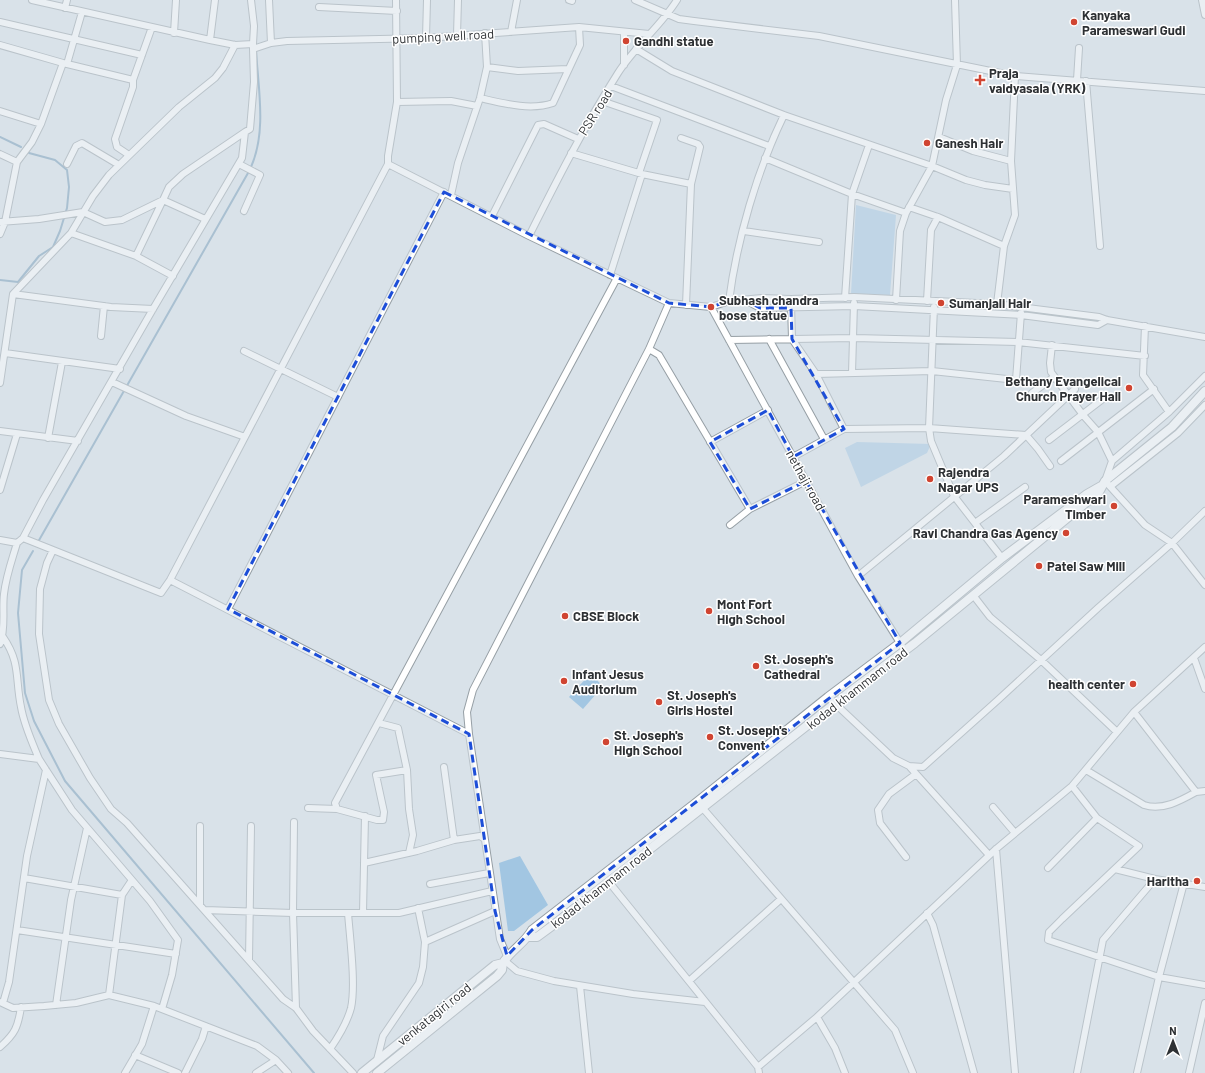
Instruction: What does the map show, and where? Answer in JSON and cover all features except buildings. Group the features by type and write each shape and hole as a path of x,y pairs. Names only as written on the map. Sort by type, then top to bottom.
{"main road":[{"name":"kodad khammam road","path":"528,937 536,937 609,882 828,697 902,647 973,595 1100,492 1118,470 1172,427 1205,391"},
{"name":"kodad khammam road","path":"505,960 528,937 532,930 835,703 902,647 1002,558 1087,494 1106,484"},
{"name":"venkatagiri road","path":"362,1073 374,1071 377,1060 495,965 505,960"},
{"path":"374,1071 450,1016 497,976 502,970 505,960"}],"street":[{"path":"32,0 174,33 253,47"},
{"path":"65,8 67,0"},
{"path":"174,33 176,0"},
{"path":"210,40 215,0"},
{"path":"136,256 169,187 183,174 250,129 254,82 254,26 251,0"},
{"path":"269,0 272,43"},
{"path":"348,0 348,7"},
{"path":"23,538 161,593 170,580 388,164 397,102 395,39 396,0"},
{"path":"426,38 427,0"},
{"path":"457,35 458,0"},
{"path":"511,32 517,0"},
{"path":"635,0 679,19 819,36 1014,76 1205,90"},
{"name":"PSR road","path":"529,236 578,139 624,65 649,34 669,14 677,0"},
{"path":"896,300 900,232 908,210 932,166 948,92 957,65 956,0"},
{"path":"1202,0 1205,15"},
{"path":"319,7 348,7 396,11"},
{"path":"0,234 17,162 32,142 41,124 75,38 82,12"},
{"path":"0,22 75,38 142,56"},
{"path":"129,155 116,147 115,139 133,87 133,80 152,27"},
{"path":"480,98 514,105 547,105 553,103 580,46 580,27"},
{"name":"pumping well road","path":"253,47 272,43 426,38 580,27 649,34"},
{"path":"624,32 624,65"},
{"path":"450,195 458,163 480,98 487,67 485,33"},
{"path":"0,45 65,64 133,80"},
{"path":"0,383 13,294 71,232 101,186 119,164 178,107 215,78 223,68 235,45"},
{"path":"1076,80 1079,48"},
{"path":"636,49 672,71 784,115 978,183 1013,189"},
{"path":"487,67 518,71 568,69"},
{"path":"997,304 1004,246 1015,215 1011,161 1014,76"},
{"path":"1086,81 1100,246"},
{"path":"611,86 769,146"},
{"path":"397,102 451,101 477,106"},
{"path":"602,101 657,120 610,275"},
{"path":"0,111 41,124"},
{"path":"729,301 744,231 765,158 784,115"},
{"path":"492,216 538,125 544,124 578,139"},
{"path":"0,644 3,637 4,595 8,572 17,543 23,538 43,500 120,369 153,309 239,164 242,158 245,132"},
{"path":"939,137 973,151 1011,161"},
{"path":"681,138 698,144 700,147 691,184 686,305"},
{"path":"67,164 76,146 82,143 119,164"},
{"path":"845,298 852,194 869,146"},
{"path":"571,153 640,174 691,184"},
{"path":"0,154 17,162"},
{"path":"765,158 852,194 938,217 1004,246"},
{"path":"239,164 260,175 244,211"},
{"path":"388,164 529,236 669,303 711,307 729,301 762,298 791,299 854,297 927,301 934,303 997,304 1099,317 1107,320 1205,337"},
{"path":"228,609 444,192"},
{"path":"2,222 39,219 83,212 105,222 116,222 163,200 205,219"},
{"path":"927,301 932,230 938,217"},
{"path":"744,231 819,242"},
{"path":"71,232 136,256 173,276"},
{"path":"337,809 335,803 617,278"},
{"path":"13,294 104,306 153,309"},
{"path":"852,373 854,297"},
{"path":"791,299 792,339 816,374 844,429"},
{"path":"746,300 760,308 854,306 934,310 1021,315 1098,325 1107,320"},
{"path":"669,303 649,349 473,690 467,712 483,838 505,960 517,971 580,986 705,1002"},
{"path":"934,303 929,428 931,441 954,496 1002,558"},
{"path":"101,336 104,306"},
{"name":"nethaji road","path":"711,307 858,576 902,647"},
{"path":"816,374 932,371 1016,380 1021,307"},
{"path":"1145,326 1145,356 1143,375 1169,412"},
{"path":"0,334 8,335"},
{"path":"729,340 854,338 1018,342 1145,356"},
{"path":"769,339 824,440"},
{"path":"1052,345 1050,367 1054,377 1098,432 1112,461"},
{"path":"649,349 659,355 750,509"},
{"path":"244,351 338,397"},
{"path":"5,353 120,369"},
{"path":"48,438 62,362"},
{"path":"1106,484 1112,461 1169,412 1205,376"},
{"path":"1032,393 1054,377"},
{"path":"112,382 186,416 245,437"},
{"path":"858,576 1004,456 1075,389"},
{"path":"1062,461 1154,389"},
{"path":"1049,440 1104,398"},
{"path":"1106,484 1178,433 1205,405"},
{"path":"710,442 768,410"},
{"path":"793,457 844,429 929,428 1026,435 1050,466"},
{"path":"0,431 78,441"},
{"path":"0,490 17,434"},
{"path":"730,524 750,509 806,481"},
{"path":"1106,484 1145,525 1172,543 1205,585"},
{"path":"975,523 1025,487"},
{"path":"828,697 893,758 909,766 917,768 927,763 1172,543 1205,511"},
{"path":"0,540 17,543"},
{"path":"53,550 47,563 40,589 39,634 49,700 74,752 111,809 127,823 283,999 296,1008 330,1049 353,1073"},
{"path":"170,580 469,734"},
{"path":"973,595 990,617 1041,660 1117,732"},
{"path":"3,637 11,649 14,657 21,707 28,733 46,770 72,810 150,901 178,940 172,975 162,1009"},
{"path":"609,882 759,1070 989,855 1072,786 1134,712 1205,647"},
{"path":"1194,658 1205,690"},
{"path":"1134,712 1196,792"},
{"path":"379,723 398,728 407,770 409,809 413,835 409,853"},
{"path":"0,754 40,759"},
{"path":"909,766 989,855"},
{"path":"444,767 454,840"},
{"path":"46,770 24,878 9,982 2,1003 13,1008 56,1005 76,1003 109,995 154,1006 257,1046 276,1060 288,1073"},
{"path":"308,808 337,809 377,820 384,818 376,775 407,770"},
{"path":"1086,770 1137,801 1153,808 1179,801 1196,792 1205,791"},
{"path":"906,857 880,823 878,810 889,794 916,774"},
{"path":"1072,786 1097,818 1139,846 1062,919 1047,936 1050,942 1159,977 1205,985"},
{"path":"700,805 895,1030 913,1073"},
{"path":"992,807 1015,833"},
{"path":"363,913 365,816"},
{"path":"1048,868 1097,818"},
{"path":"294,822 293,913 296,1008"},
{"path":"200,826 200,904"},
{"path":"249,960 251,826"},
{"path":"56,1005 74,886 87,828"},
{"path":"364,863 409,853 454,840 480,836 483,838"},
{"path":"996,849 1015,1073"},
{"path":"1115,869 1155,879 1205,887"},
{"path":"430,884 489,873"},
{"path":"24,878 122,895"},
{"path":"1077,1073 1103,940 1155,879"},
{"path":"109,995 122,895 132,880"},
{"path":"1138,1073 1159,977 1184,883"},
{"path":"205,910 293,913 399,913 492,891"},
{"path":"689,981 781,899"},
{"path":"377,1060 383,1036 419,983 423,967 425,942 418,908"},
{"path":"425,942 495,911"},
{"path":"330,1049 346,1023 353,992 348,913"},
{"path":"927,913 933,924 974,1073"},
{"path":"17,930 176,954"},
{"path":"580,986 589,1073"},
{"path":"1189,1073 1205,1003"},
{"path":"125,1073 142,1044 154,1006"},
{"path":"0,1047 10,1038 19,1024 21,1007"},
{"path":"817,1017 836,1048 845,1073"},
{"path":"185,1073 202,1039 206,1026"},
{"path":"135,1055 178,1073"},
{"path":"256,1073 276,1060"}],"highlighted area":[{"path":"444,192 669,303 711,307 729,301 745,300 760,308 791,308 792,339 844,429 793,457 768,410 710,442 750,509 806,481 900,643 532,930 507,956 495,911 469,734 228,609"}],"shaded area":[{"path":"856,205 896,215 890,295 851,294"},
{"path":"857,442 931,444 927,453 861,487 845,448"},
{"path":"590,674 603,686 583,709 569,697"},
{"path":"520,856 548,905 514,931 508,931 499,863"}],"waterway":[{"path":"251,167 259,139 260,124 260,94 256,50"},
{"path":"0,137 21,147"},
{"path":"0,280 18,282 39,256 53,247 67,208 69,187 67,170 55,160 29,153"},
{"path":"38,542 248,173"},
{"path":"33,551 22,570 18,613 25,693 34,721 65,781 314,1073"}],"place":[{"name":"Kanyaka Parameswari Gudi","path":"1074,22"},
{"name":"Gandhi statue","path":"626,41"},
{"name":"Praja vaidyasala (YRK)","path":"980,80"},
{"name":"Ganesh Hair","path":"927,143"},
{"name":"Sumanjali Hair","path":"941,303"},
{"name":"Subhash chandra bose statue","path":"711,307"},
{"name":"Bethany Evangelical Church Prayer Hall","path":"1129,388"},
{"name":"Rajendra Nagar UPS","path":"930,479"},
{"name":"Parameshwari Timber","path":"1114,506"},
{"name":"Ravi Chandra Gas Agency","path":"1066,533"},
{"name":"Patel Saw Mill","path":"1039,566"},
{"name":"Mont Fort High School","path":"709,611"},
{"name":"CBSE Block","path":"565,616"},
{"name":"St. Joseph's Cathedral","path":"756,666"},
{"name":"Infant Jesus Auditorium","path":"564,681"},
{"name":"health center","path":"1133,684"},
{"name":"St. Joseph's Girls Hostel","path":"659,702"},
{"name":"St. Joseph's Convent","path":"710,737"},
{"name":"St. Joseph's High School","path":"606,742"},
{"name":"Haritha","path":"1197,881"}]}
